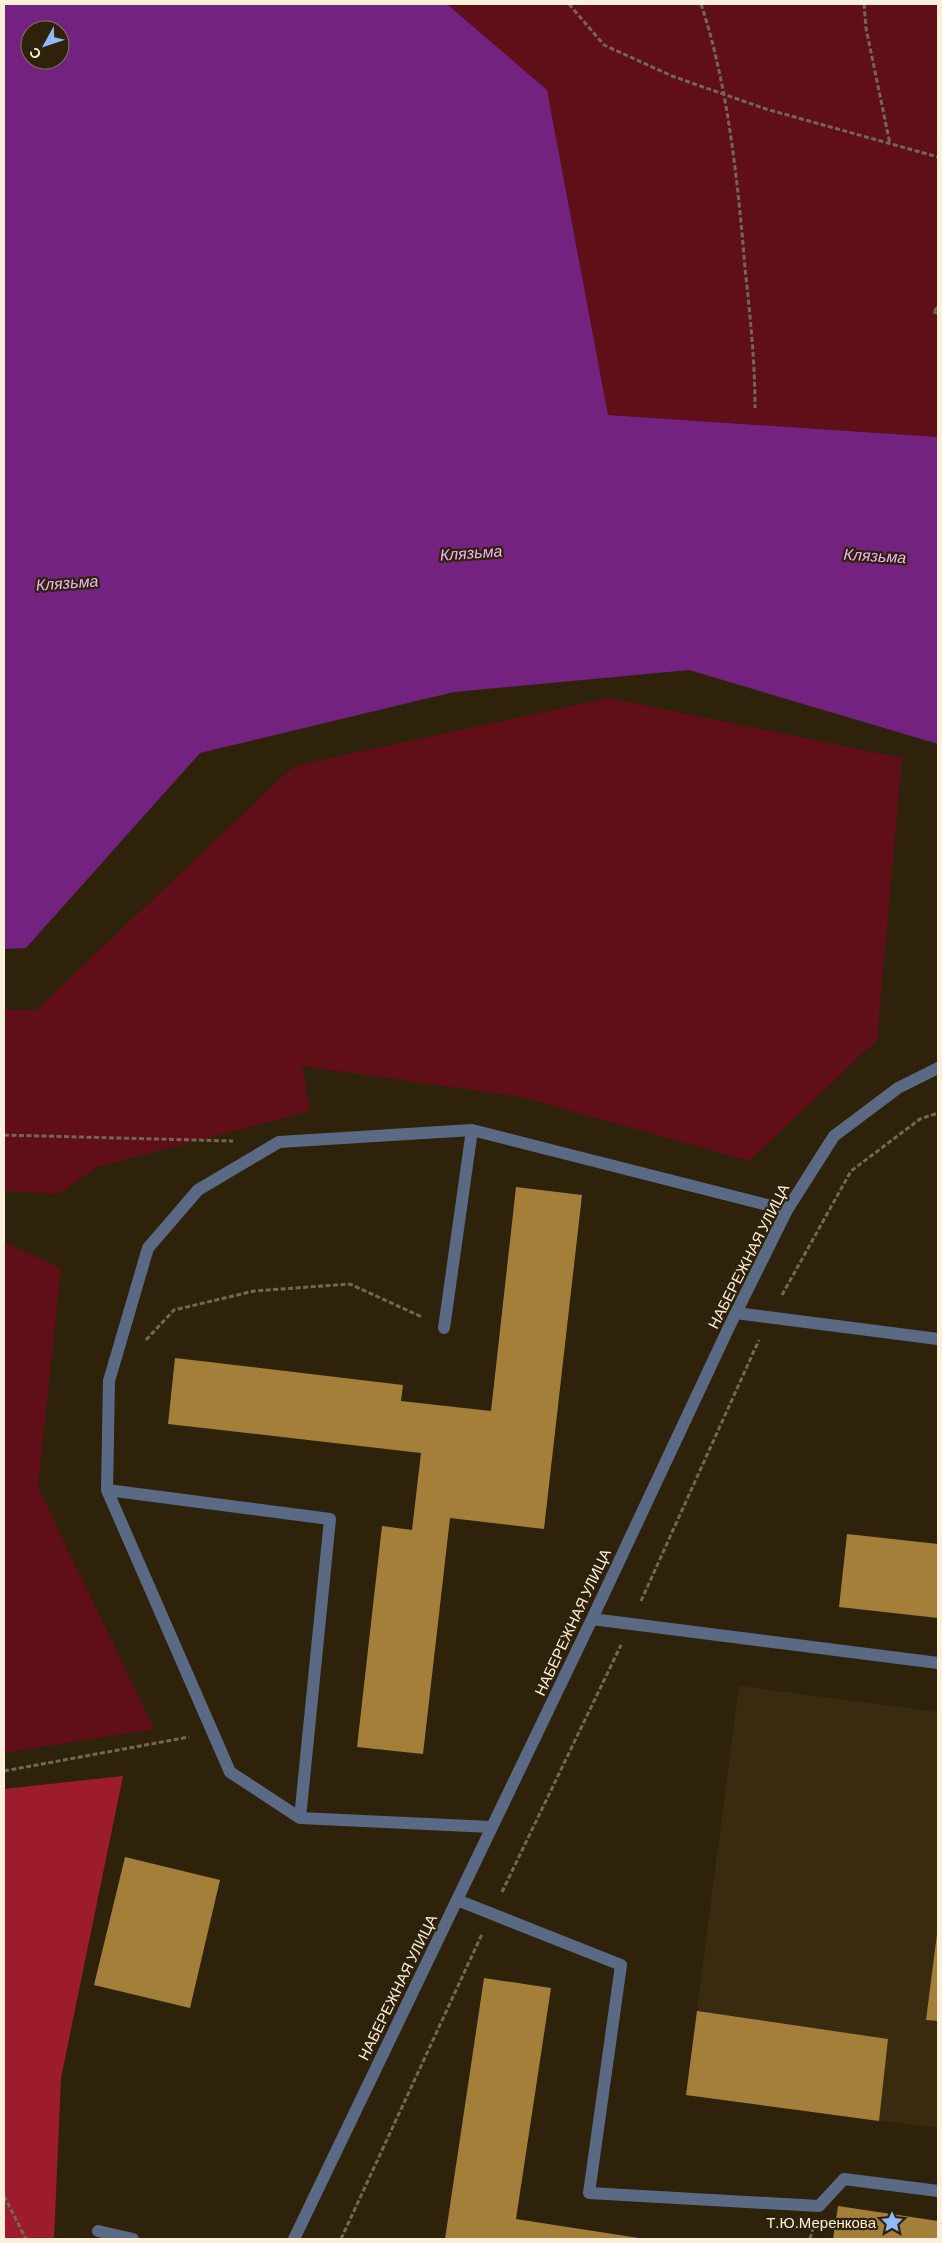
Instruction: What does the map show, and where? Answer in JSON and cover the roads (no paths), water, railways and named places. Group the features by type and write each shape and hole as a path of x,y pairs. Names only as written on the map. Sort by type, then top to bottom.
{"street":[{"name":"НАБЕРЕЖНАЯ УЛИЦА","path":"294,2239 787,1210 834,1136 898,1088 938,1068"},
{"path":"444,1328 472,1130"},
{"path":"491,1827 300,1818 230,1772 107,1490 109,1382 148,1248 198,1190 278,1142 472,1130 787,1210"},
{"path":"736,1313 938,1339"},
{"path":"107,1490 330,1519 300,1818"},
{"path":"592,1619 938,1664"},
{"path":"457,1900 621,1965 589,2193 819,2206 844,2179 938,2191"},
{"path":"98,2231 133,2239"}],"water":[{"name":"Клязьма","path":"4,4 447,4 547,90 608,415 938,437 938,744 689,670 454,692 200,753 26,948 4,949"}],"place":[{"name":"Т.Ю.Меренкова","path":"892,2222"}]}
